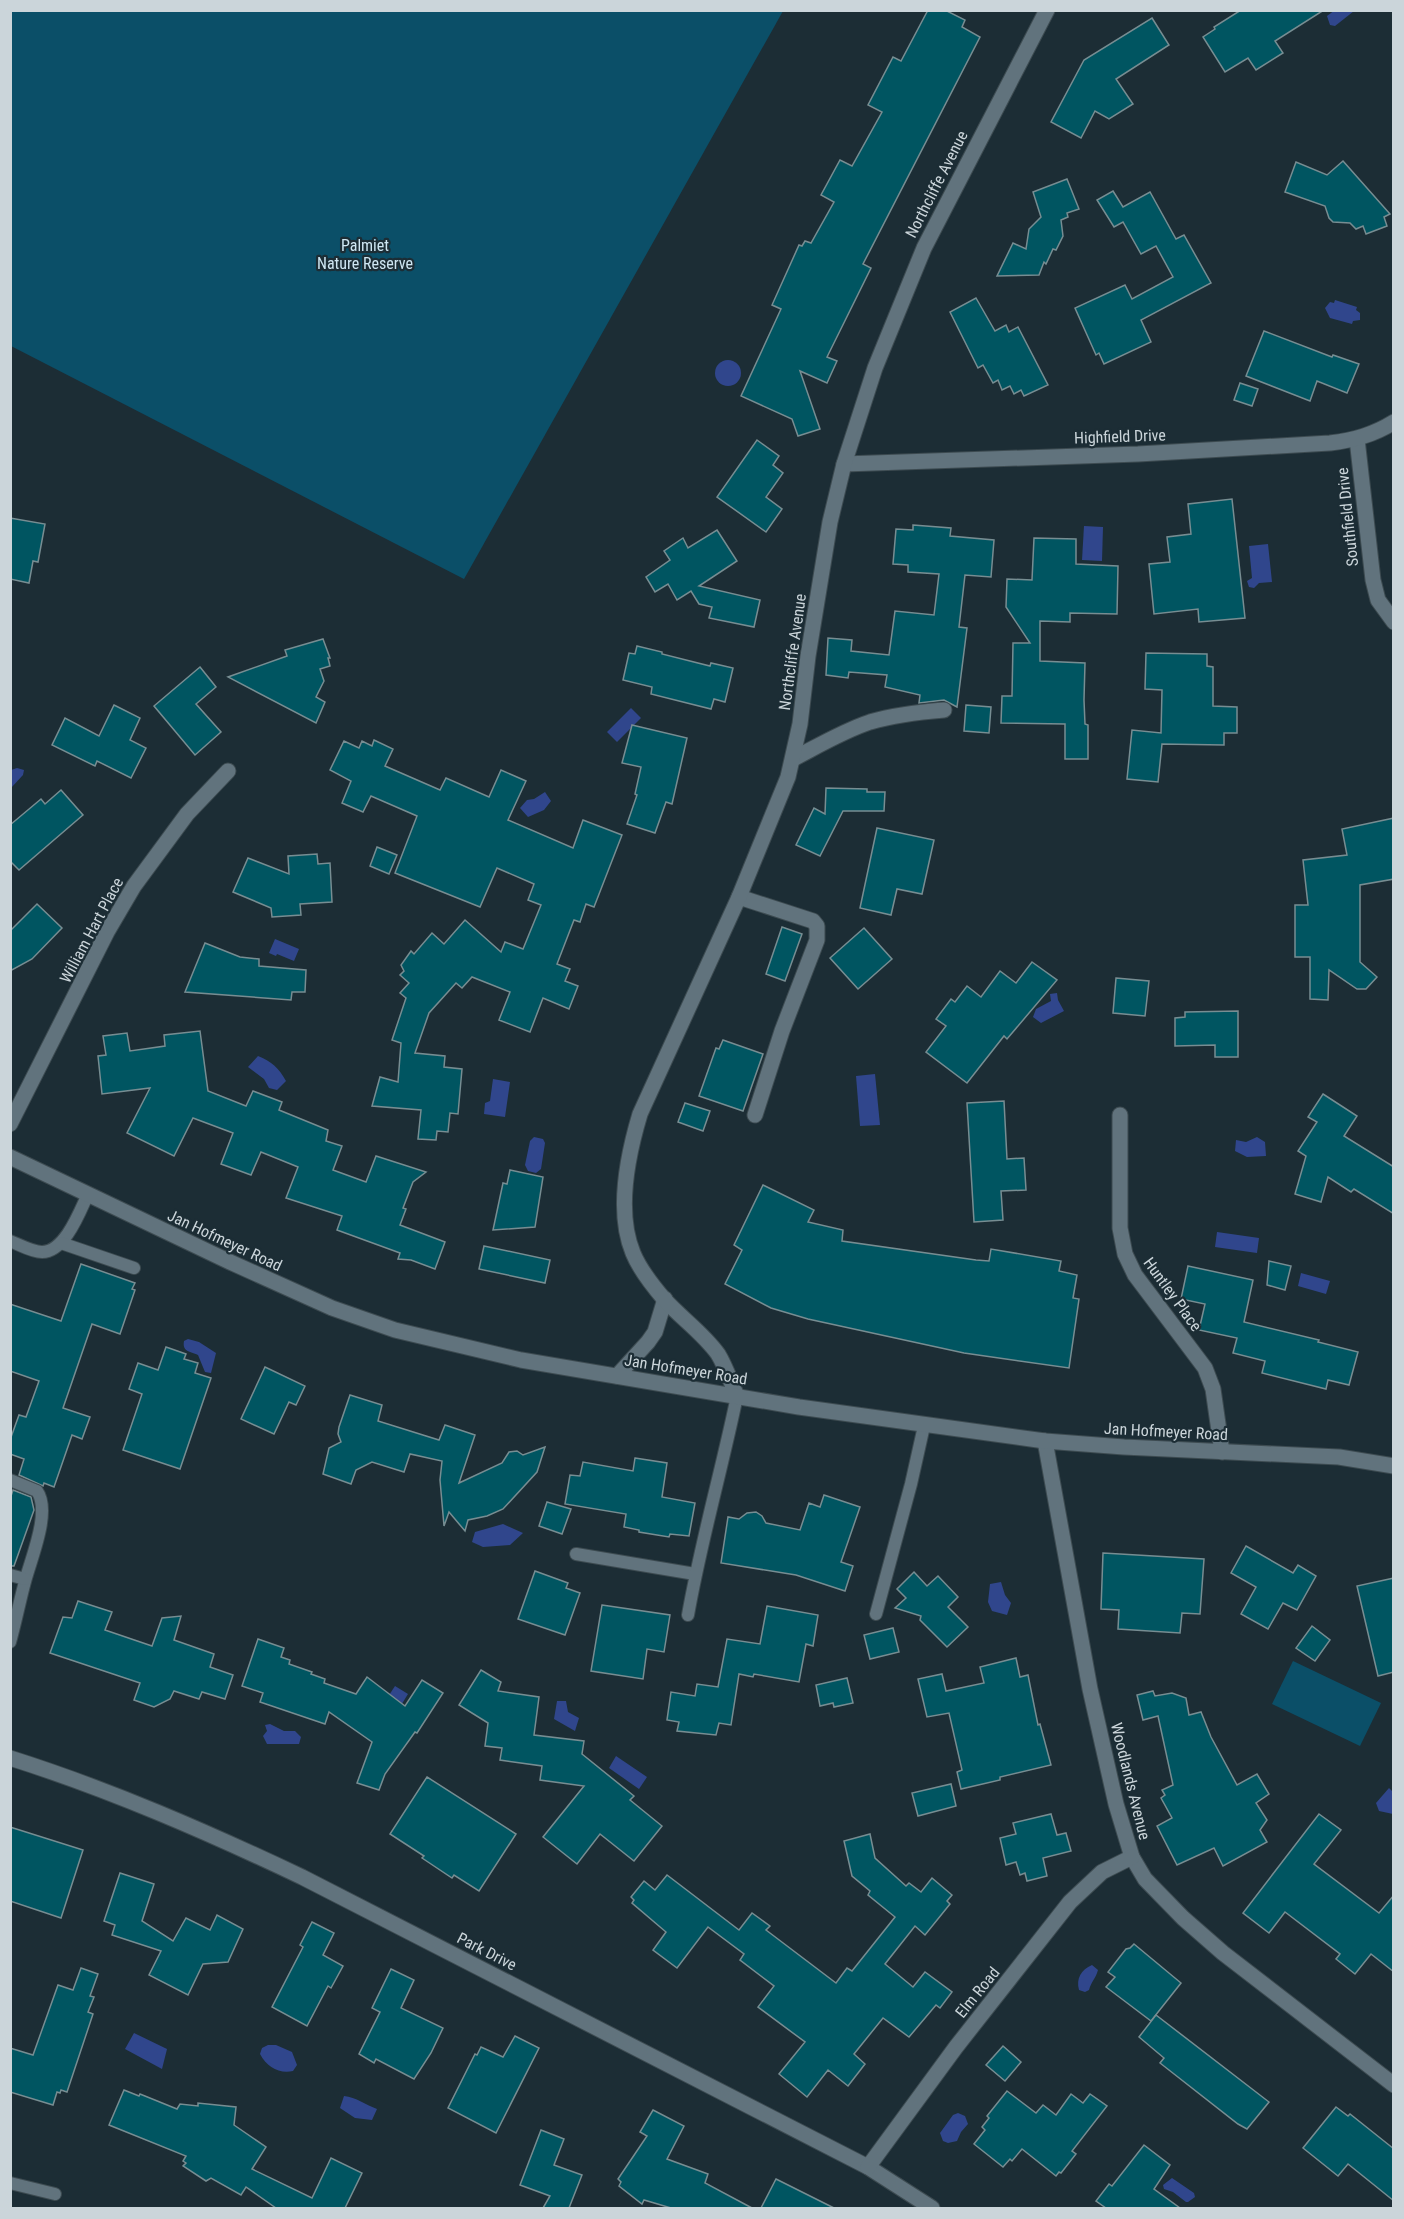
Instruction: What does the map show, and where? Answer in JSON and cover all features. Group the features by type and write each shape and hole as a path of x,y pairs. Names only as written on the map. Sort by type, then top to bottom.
{"street":[{"name":"Northcliffe Avenue","path":"737,1396 719,1356 664,1299 639,1265 628,1237 625,1207 633,1137 640,1114 739,897 778,805 793,759 823,560 844,464 875,368 924,248 1047,10"},
{"name":"Highfield Drive","path":"844,464 1138,454 1330,443 1357,439 1394,422"},
{"name":"Southfield Drive","path":"1357,439 1373,580 1378,600 1394,622"},
{"path":"793,759 843,733 871,722 906,714 944,710"},
{"name":"William Hart Place","path":"10,1124 107,932 134,886 187,814 228,771"},
{"path":"739,897 813,921 818,928 817,940 807,970 782,1031 755,1115"},
{"name":"Huntley Place","path":"1120,1115 1120,1228 1125,1254 1135,1275 1205,1368 1213,1389 1222,1452"},
{"name":"Jan Hofmeyer Road","path":"10,1157 283,1287 333,1308 395,1330 521,1360 924,1426 1045,1441 1339,1457 1394,1466"},
{"path":"617,1376 655,1332 664,1299"},
{"name":"Woodlands Avenue","path":"1045,1441 1090,1689 1116,1804 1132,1857 1145,1879 1222,1953 1394,2085"},
{"name":"Park Drive","path":"10,1758 133,1801 302,1877 868,2167 932,2208"},
{"name":"Elm Road","path":"868,2167 956,2047 1070,1902 1102,1872 1132,1857"}],"lane":[{"path":"10,1241 42,1252 49,1251 61,1243 70,1230 88,1194"},
{"path":"61,1243 134,1268"},
{"path":"688,1615 695,1574 724,1460 737,1396"},
{"path":"876,1614 924,1426"},
{"path":"10,1480 37,1491 42,1503 36,1550 25,1579 10,1642"},
{"path":"576,1554 695,1574"},
{"path":"10,1575 25,1579"},
{"path":"10,2183 55,2194"}],"green space":[{"name":"Palmiet Nature Reserve","path":"10,11 783,11 464,579 11,346"},
{"path":"1293,1661 1381,1703 1360,1746 1272,1704"}],"water":[{"path":"1335,10 1354,11 1335,26 1330,25 1327,16"},
{"path":"1335,300 1357,307 1360,320 1353,321 1352,324 1330,318 1325,308"},
{"path":"728,360 737,364 741,373 737,382 728,386 719,382 715,373 719,364"},
{"path":"1084,526 1103,527 1102,561 1082,560"},
{"path":"1268,544 1272,582 1259,583 1254,588 1249,587 1247,581 1252,578 1249,546"},
{"path":"631,708 641,718 617,742 607,732"},
{"path":"17,768 24,770 23,775 11,788 11,770"},
{"path":"545,792 551,801 544,810 528,817 520,808 527,800 534,799"},
{"path":"275,939 299,949 294,961 269,953"},
{"path":"1057,993 1064,1011 1041,1023 1033,1017 1036,1009 1051,1001 1050,994"},
{"path":"258,1056 274,1066 286,1081 277,1090 269,1088 264,1079 248,1067"},
{"path":"875,1074 880,1125 860,1126 856,1076"},
{"path":"493,1079 510,1082 505,1117 484,1114 485,1103 490,1101"},
{"path":"534,1137 543,1139 545,1143 541,1169 536,1173 528,1171 525,1165 530,1141"},
{"path":"1257,1137 1265,1142 1266,1156 1247,1157 1235,1151 1236,1140 1246,1142"},
{"path":"1217,1232 1259,1238 1257,1253 1215,1247"},
{"path":"1301,1273 1330,1281 1326,1294 1298,1286"},
{"path":"188,1339 199,1342 216,1353 211,1373 205,1372 198,1355 185,1349 184,1341"},
{"path":"503,1524 523,1533 510,1545 483,1547 472,1542 475,1532"},
{"path":"1001,1582 1005,1595 1011,1603 1007,1615 992,1611 988,1602 990,1584"},
{"path":"395,1686 408,1694 395,1715 382,1706"},
{"path":"557,1701 566,1701 568,1712 579,1718 575,1731 554,1719"},
{"path":"270,1724 284,1731 295,1731 301,1737 299,1744 267,1744 263,1736 267,1731 265,1725"},
{"path":"616,1756 647,1777 639,1789 609,1768"},
{"path":"1389,1788 1393,1792 1393,1814 1379,1811 1376,1803"},
{"path":"1092,1965 1098,1970 1089,1990 1085,1992 1079,1990 1080,1975"},
{"path":"134,2033 167,2049 162,2069 125,2049"},
{"path":"276,2045 292,2052 297,2065 293,2071 274,2069 266,2063 260,2054 262,2048"},
{"path":"344,2096 357,2099 377,2109 372,2120 355,2118 340,2108"},
{"path":"958,2113 965,2116 968,2124 957,2141 948,2143 943,2141 940,2133 953,2115"},
{"path":"1172,2178 1194,2193 1195,2197 1186,2202 1173,2192 1164,2189 1163,2185"}],"building":[{"path":"928,10 945,10 965,20 962,27 980,37 863,264 871,268 827,357 837,361 827,383 800,371 820,429 798,436 792,419 741,396 781,309 772,305 799,245 802,246 805,241 811,243 834,202 821,195 840,160 852,166 882,112 868,105 893,57 901,61"},
{"path":"1241,10 1324,10 1275,41 1283,53 1256,70 1248,58 1225,72 1203,37"},
{"path":"1152,18 1169,45 1116,79 1133,104 1109,119 1095,111 1081,138 1051,122 1084,60"},
{"path":"1343,161 1390,214 1384,217 1387,226 1366,234 1363,226 1356,229 1350,223 1333,222 1325,206 1285,192 1296,162 1327,175"},
{"path":"1067,179 1079,209 1067,213 1068,217 1061,220 1063,236 1056,250 1053,249 1046,264 1044,262 1039,275 997,276 1013,243 1026,249 1029,229 1041,217 1033,192"},
{"path":"1113,191 1123,207 1150,192 1176,239 1184,235 1211,283 1141,320 1151,342 1104,364 1099,353 1096,355 1075,308 1125,285 1132,299 1173,277 1156,246 1141,254 1123,222 1114,227 1097,200"},
{"path":"976,298 995,331 1006,325 1009,332 1018,327 1048,385 1024,396 1021,390 1014,394 1010,386 1002,390 998,380 993,383 983,365 978,368 950,312"},
{"path":"1264,331 1332,357 1333,355 1359,364 1347,393 1317,381 1310,401 1246,376"},
{"path":"1240,383 1258,389 1252,406 1234,400"},
{"path":"757,440 779,456 773,465 783,473 766,497 782,509 766,532 717,497"},
{"path":"1232,499 1245,618 1199,622 1198,609 1154,614 1149,564 1170,562 1167,537 1191,534 1188,504"},
{"path":"10,518 45,524 38,562 33,561 29,583 10,579"},
{"path":"913,525 951,528 950,536 994,540 991,577 965,575 959,627 967,628 957,707 944,700 919,703 920,695 885,687 887,675 849,672 848,678 826,675 828,638 852,640 851,651 889,655 895,611 934,615 939,574 908,572 908,565 893,564 896,529 913,530"},
{"path":"717,530 737,561 699,586 760,600 754,627 709,618 712,607 699,604 691,591 677,600 668,584 655,592 646,577 670,560 664,551 683,538 688,548"},
{"path":"1034,538 1076,539 1076,564 1118,566 1117,614 1070,613 1070,622 1040,621 1040,661 1085,663 1084,700 1085,724 1088,725 1088,759 1065,759 1065,724 1001,723 1002,696 1012,696 1013,643 1030,643 1006,607 1007,579 1032,580"},
{"path":"323,639 330,658 328,658 330,666 320,669 324,681 316,697 325,702 316,723 228,677 287,656 285,650"},
{"path":"637,646 710,666 711,663 733,668 725,702 714,699 711,709 651,694 652,687 623,680 629,653 635,654"},
{"path":"1146,653 1207,654 1207,666 1213,667 1213,706 1237,707 1237,733 1224,733 1224,745 1162,744 1158,782 1127,779 1132,730 1161,733 1162,690 1145,689"},
{"path":"200,667 216,687 196,704 221,732 195,755 154,706"},
{"path":"114,705 140,718 130,740 146,748 131,778 97,761 95,766 52,745 65,718 99,736"},
{"path":"966,705 991,707 989,733 964,731"},
{"path":"632,725 687,738 672,804 666,802 655,833 627,824 637,795 635,794 641,767 622,763"},
{"path":"374,740 393,749 385,766 440,790 446,778 489,797 501,770 526,781 508,820 573,848 583,820 622,835 594,907 586,904 580,922 574,920 557,964 570,969 565,981 578,986 569,1009 543,998 530,1032 499,1020 510,992 472,977 462,988 456,983 429,1013 415,1053 445,1056 444,1067 462,1069 458,1114 450,1113 448,1132 437,1131 436,1140 418,1139 421,1110 372,1106 380,1077 398,1082 401,1043 392,1040 406,998 400,993 409,983 400,975 404,971 401,965 411,951 414,954 432,933 444,944 465,920 501,952 505,942 523,949 541,905 528,900 534,884 497,868 480,907 395,873 417,816 371,796 363,812 342,803 351,781 330,770 344,741 359,748 362,741 372,746"},
{"path":"826,788 885,792 884,811 843,811 820,856 796,845 814,808 825,814"},
{"path":"61,790 83,815 19,870 10,861 10,825 41,799 45,804"},
{"path":"1394,818 1394,879 1360,885 1360,962 1377,977 1366,989 1357,989 1329,970 1328,1000 1310,999 1310,957 1295,957 1295,905 1308,905 1303,860 1347,855 1342,829"},
{"path":"877,828 934,840 922,894 897,889 891,915 860,908"},
{"path":"377,847 397,855 389,874 370,866"},
{"path":"317,854 318,864 330,863 332,902 300,904 301,915 272,917 271,908 233,892 248,858 289,874 288,856"},
{"path":"37,904 62,928 32,959 10,971 10,931"},
{"path":"782,927 802,934 785,981 766,974"},
{"path":"864,928 892,959 858,989 830,958"},
{"path":"205,943 240,957 259,959 259,966 306,970 305,992 292,992 291,1000 185,992"},
{"path":"1032,962 1057,980 1007,1039 1004,1036 967,1083 926,1052 946,1026 936,1019 951,999 955,1002 967,986 981,997 1000,971 1016,983"},
{"path":"1116,978 1149,981 1145,1016 1113,1013"},
{"path":"1238,1011 1238,1057 1215,1057 1215,1045 1175,1046 1175,1018 1185,1017 1185,1012"},
{"path":"200,1031 208,1091 246,1106 253,1091 282,1102 279,1110 328,1130 326,1141 342,1146 333,1170 366,1182 376,1156 426,1172 413,1182 403,1208 406,1209 400,1225 445,1242 435,1269 411,1260 398,1259 400,1253 337,1230 342,1216 286,1198 298,1167 261,1152 251,1175 221,1164 233,1133 193,1118 174,1156 127,1133 150,1088 102,1094 98,1056 106,1055 103,1036 127,1033 130,1051 165,1046 164,1035"},
{"path":"723,1040 763,1054 743,1111 699,1096 716,1048 719,1049"},
{"path":"1323,1094 1357,1116 1344,1136 1394,1167 1394,1214 1354,1189 1351,1192 1328,1177 1321,1202 1295,1194 1306,1156 1298,1151 1317,1122 1308,1117"},
{"path":"1004,1101 1007,1159 1024,1158 1026,1190 1001,1191 1003,1220 974,1222 967,1103"},
{"path":"685,1103 710,1111 703,1131 678,1122"},
{"path":"510,1170 543,1177 535,1227 493,1230 503,1183 507,1184"},
{"path":"763,1185 814,1210 808,1222 843,1230 842,1241 976,1260 989,1261 991,1249 1061,1261 1059,1271 1077,1275 1073,1298 1079,1299 1069,1368 964,1353 808,1319 771,1308 725,1284 742,1250 734,1245"},
{"path":"484,1246 550,1260 545,1283 479,1269"},
{"path":"1269,1261 1291,1266 1285,1290 1267,1285"},
{"path":"81,1264 135,1283 132,1289 135,1290 120,1334 92,1324 63,1408 90,1417 82,1439 72,1435 54,1487 44,1483 43,1486 19,1475 24,1459 10,1454 10,1440 19,1415 26,1417 39,1381 10,1371 10,1304 61,1321"},
{"path":"1188,1266 1253,1280 1244,1322 1358,1352 1349,1385 1328,1380 1326,1389 1262,1373 1265,1361 1233,1353 1237,1338 1199,1330 1205,1304 1181,1299"},
{"path":"166,1347 186,1354 184,1359 198,1363 195,1373 211,1378 180,1469 123,1450 142,1394 129,1389 138,1363 158,1370"},
{"path":"265,1367 305,1386 296,1405 289,1402 274,1434 241,1419"},
{"path":"350,1395 382,1405 378,1421 439,1440 445,1425 475,1435 459,1483 502,1463 509,1452 517,1451 523,1455 545,1447 537,1472 503,1509 487,1516 468,1520 465,1531 449,1512 444,1526 440,1480 442,1461 410,1454 404,1472 372,1462 356,1470 351,1484 323,1474 329,1448 341,1442 338,1434 339,1427"},
{"path":"635,1458 667,1463 662,1497 695,1503 689,1536 670,1534 669,1537 639,1532 639,1530 624,1527 626,1514 565,1504 570,1475 580,1476 583,1462 633,1471"},
{"path":"13,1490 31,1497 34,1510 14,1566 10,1566 10,1499"},
{"path":"824,1495 860,1507 841,1562 853,1566 845,1591 796,1575 721,1563 728,1517 739,1519 747,1513 756,1512 766,1523 800,1530 809,1503 820,1507"},
{"path":"547,1502 571,1509 562,1534 539,1526"},
{"path":"1246,1546 1293,1573 1298,1565 1316,1576 1297,1610 1283,1603 1268,1629 1241,1614 1256,1587 1231,1573"},
{"path":"1103,1553 1204,1559 1200,1614 1182,1613 1180,1633 1118,1629 1119,1610 1101,1609"},
{"path":"535,1571 568,1583 566,1588 580,1593 565,1635 518,1619"},
{"path":"914,1572 927,1586 938,1576 958,1597 948,1607 968,1627 947,1647 920,1620 921,1616 895,1608 906,1598 897,1589"},
{"path":"1394,1578 1394,1672 1378,1676 1357,1586"},
{"path":"78,1601 112,1612 105,1630 152,1646 162,1618 181,1616 174,1640 214,1654 210,1667 233,1675 225,1699 202,1692 199,1699 174,1691 170,1699 154,1707 134,1700 140,1683 50,1653 63,1617 72,1618"},
{"path":"602,1605 670,1615 664,1652 647,1649 643,1679 591,1671"},
{"path":"767,1606 818,1615 813,1646 806,1644 799,1682 754,1674 753,1677 739,1674 731,1725 719,1723 716,1735 677,1731 679,1722 667,1720 671,1692 695,1696 697,1684 718,1687 727,1639 760,1644"},
{"path":"1312,1626 1330,1640 1315,1661 1296,1648"},
{"path":"893,1628 899,1652 870,1659 864,1635"},
{"path":"258,1639 284,1648 281,1657 290,1660 289,1664 325,1679 324,1683 356,1694 367,1677 405,1706 422,1680 443,1693 417,1733 415,1732 385,1774 379,1790 357,1783 372,1742 329,1712 325,1724 260,1702 263,1693 242,1686"},
{"path":"1016,1658 1020,1677 1028,1675 1038,1725 1040,1724 1051,1765 961,1789 957,1772 962,1770 949,1713 927,1717 918,1679 942,1674 946,1691 984,1683 980,1667"},
{"path":"481,1670 501,1682 498,1691 539,1697 534,1735 584,1741 582,1754 634,1796 630,1800 662,1826 634,1861 600,1834 577,1864 543,1837 584,1786 540,1780 542,1766 500,1760 502,1748 485,1746 488,1723 459,1705"},
{"path":"847,1678 853,1703 834,1707 833,1703 820,1706 816,1685"},
{"path":"1153,1691 1155,1696 1172,1693 1186,1698 1189,1715 1201,1712 1211,1737 1237,1785 1257,1774 1269,1794 1256,1803 1267,1820 1260,1830 1267,1842 1223,1866 1214,1848 1177,1865 1157,1826 1172,1818 1161,1798 1165,1795 1162,1790 1173,1785 1158,1716 1143,1720 1137,1695"},
{"path":"427,1777 516,1834 479,1891 454,1875 452,1878 390,1834"},
{"path":"951,1784 956,1806 918,1816 912,1793"},
{"path":"1051,1814 1057,1835 1066,1833 1071,1851 1043,1858 1047,1876 1027,1881 1025,1873 1020,1875 1016,1862 1006,1865 1000,1838 1016,1834 1013,1823"},
{"path":"1319,1814 1341,1830 1314,1864 1379,1913 1394,1895 1394,1972 1371,1954 1355,1974 1336,1959 1340,1954 1285,1912 1269,1933 1243,1913"},
{"path":"10,1827 83,1850 61,1918 10,1901"},
{"path":"870,1834 875,1858 906,1886 909,1883 921,1892 932,1878 952,1895 947,1901 950,1904 925,1935 915,1926 885,1964 913,1987 925,1972 952,1992 940,2008 936,2005 909,2037 883,2018 854,2054 865,2064 848,2086 828,2070 807,2097 779,2074 805,2042 758,2007 774,1986 740,1960 744,1954 708,1927 677,1968 653,1950 666,1932 632,1903 634,1900 631,1897 644,1881 655,1890 667,1875 739,1930 752,1913 770,1926 766,1930 836,1983 847,1968 852,1971 895,1917 868,1895 870,1891 852,1876 844,1841"},
{"path":"120,1873 154,1884 142,1921 173,1941 186,1918 210,1930 217,1915 243,1929 228,1962 203,1964 188,1995 149,1975 161,1951 112,1935 115,1925 104,1921"},
{"path":"312,1922 334,1933 323,1955 343,1966 331,1988 328,1986 307,2026 272,2007 303,1947 300,1945"},
{"path":"1134,1944 1181,1983 1151,2021 1106,1987 1115,1977 1108,1972 1126,1949"},
{"path":"81,1968 98,1974 90,1996 94,1997 88,2012 93,2014 67,2092 61,2090 60,2093 57,2092 53,2105 10,2092 10,2048 33,2055 58,1985 73,1990"},
{"path":"391,1969 414,1980 401,2008 443,2028 431,2053 414,2079 376,2059 374,2063 359,2054 380,2012 372,2008"},
{"path":"1156,2015 1269,2102 1247,2129 1160,2063 1164,2058 1139,2037"},
{"path":"515,2036 539,2048 496,2133 448,2108 475,2054 477,2055 481,2047 503,2057"},
{"path":"1003,2046 1021,2062 1005,2081 986,2065"},
{"path":"124,2090 177,2109 180,2104 198,2106 198,2103 236,2107 234,2125 266,2147 252,2169 312,2198 331,2158 362,2173 345,2208 276,2208 246,2187 241,2195 211,2178 206,2181 183,2166 186,2163 183,2161 186,2156 109,2125"},
{"path":"1007,2091 1036,2113 1043,2105 1056,2115 1071,2094 1083,2103 1090,2094 1107,2106 1072,2151 1076,2154 1056,2176 1022,2149 1012,2161 1010,2159 1003,2167 974,2144 985,2130 982,2127 989,2118 987,2116"},
{"path":"1336,2107 1348,2116 1350,2114 1394,2149 1394,2201 1348,2164 1338,2176 1303,2148"},
{"path":"653,2110 684,2126 667,2159 708,2174 705,2183 752,2208 671,2208 644,2200 642,2204 619,2186 621,2182 618,2179 647,2136 640,2132"},
{"path":"541,2130 564,2139 554,2165 582,2175 569,2208 543,2208 550,2196 520,2185"},
{"path":"1144,2145 1170,2165 1154,2189 1180,2208 1106,2208 1096,2201 1109,2184 1112,2186"},
{"path":"776,2179 834,2208 761,2208"}]}
